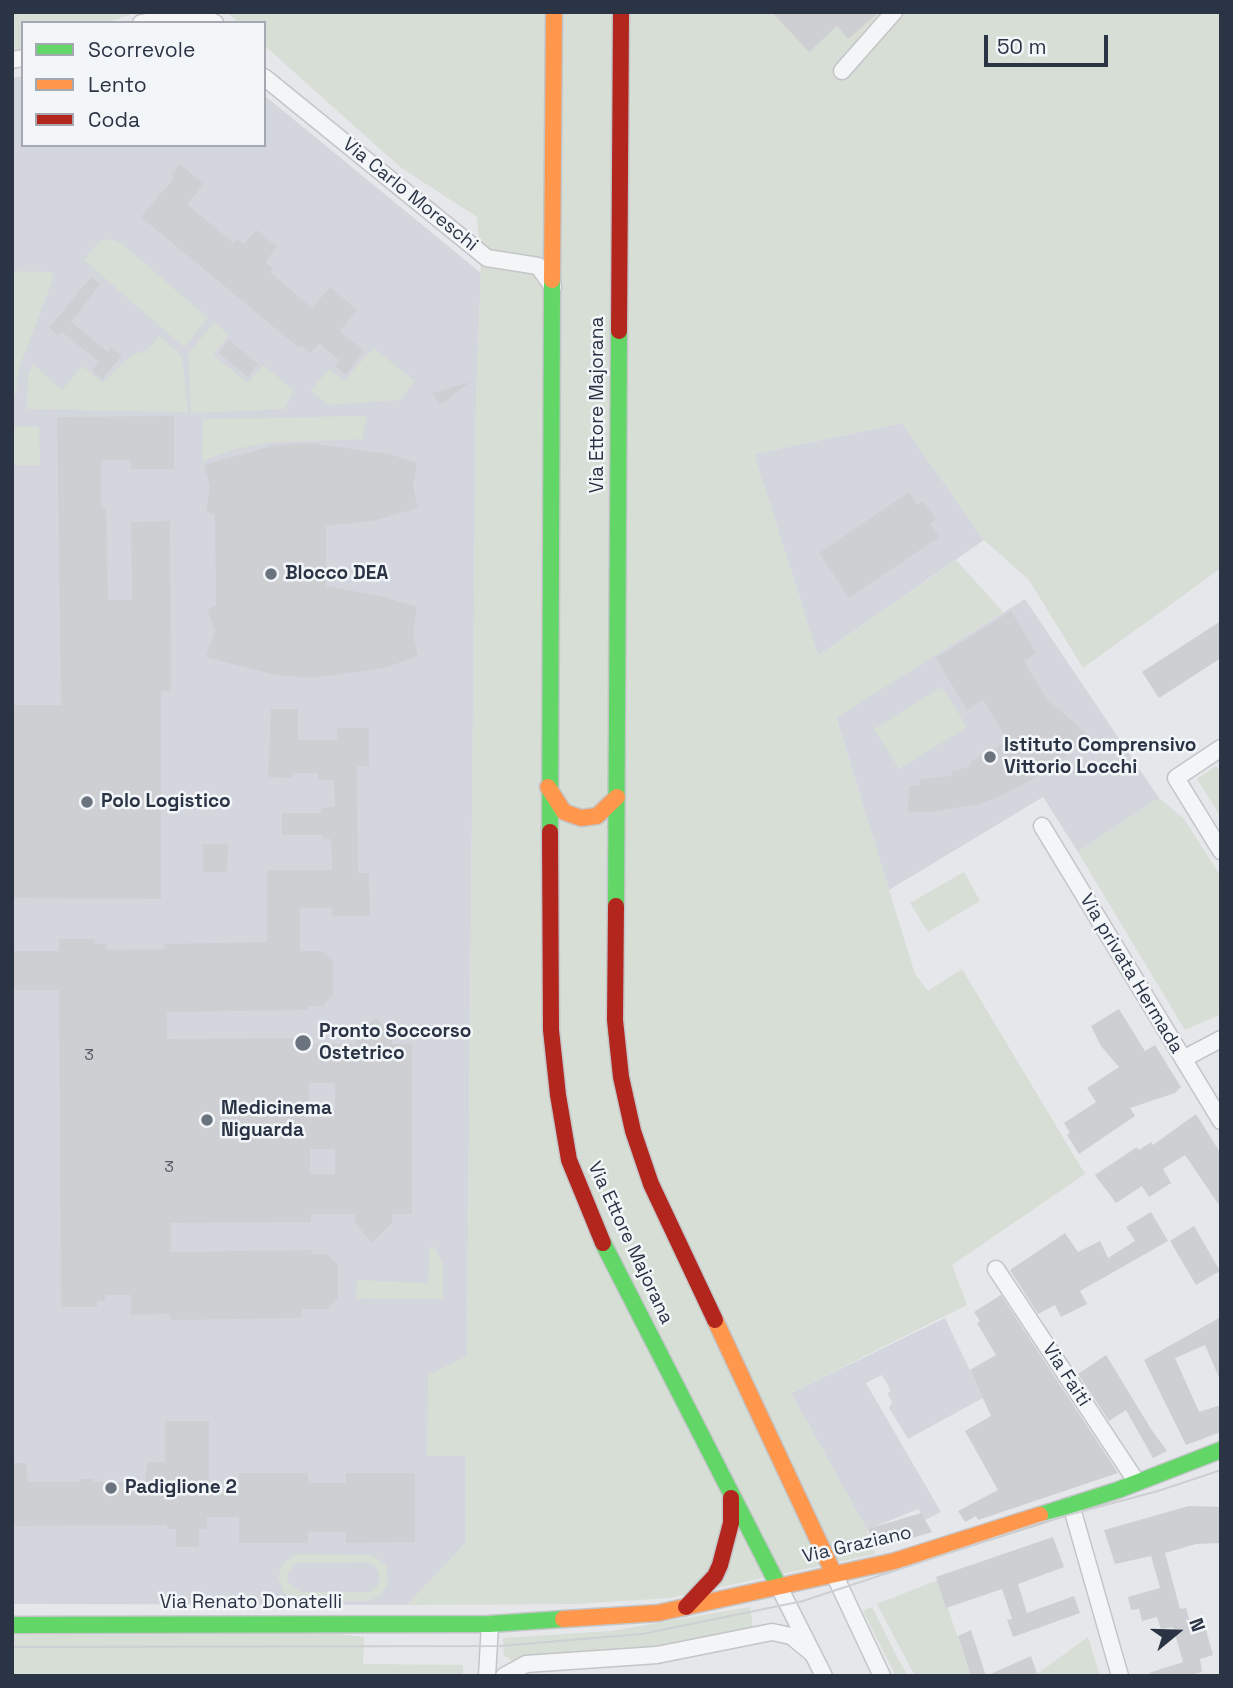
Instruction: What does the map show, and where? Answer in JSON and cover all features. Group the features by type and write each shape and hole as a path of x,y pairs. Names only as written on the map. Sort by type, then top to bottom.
{"street":[{"name":"Via Ettore Majorana","path":"554,12 548,787 551,1030 569,1160 609,1257 824,1676"},
{"name":"Via Ettore Majorana","path":"621,12 615,1020 621,1077 633,1131 663,1210 883,1676"},
{"path":"842,71 894,12"},
{"path":"152,21 194,13 211,21"},
{"name":"Via Carlo Moreschi","path":"266,69 305,108"},
{"name":"Via Carlo Moreschi","path":"266,79 487,258 538,266 553,287"},
{"path":"522,262 547,253 553,237"},
{"path":"1221,748 1176,778 1221,852"},
{"path":"548,787 564,811 580,818 597,816 617,797"},
{"name":"Via privata Hermada","path":"1042,826 1221,1121"},
{"path":"1183,1059 1221,1039"},
{"name":"Via Faiti","path":"996,1269 1136,1482"},
{"name":"Via Graziano","path":"491,1624 581,1620 686,1607 833,1572 895,1561 1071,1506 1221,1450"},
{"path":"686,1607 709,1583 720,1565 731,1523 729,1489"},
{"path":"1071,1506 1120,1676"},
{"path":"486,1676 491,1624"},
{"name":"Via Renato Donatelli","path":"12,1625 491,1624"},
{"path":"504,1676 526,1664 657,1655 772,1632 791,1636 813,1654"}],"shaded area":[{"path":"12,12 136,12 112,21 21,21 21,48 12,50"},
{"path":"226,12 1221,12 1221,568 1083,668 1029,580 984,540 902,423 754,454 818,656 956,560 1003,612 836,718 915,974 928,991 962,969 1085,1174 952,1265 967,1305 791,1393 867,1530 875,1554 669,1598 577,1604 407,1605 465,1544 466,1456 427,1456 428,1375 467,1356 476,401 481,273 477,217 400,167 266,47 266,21 237,21"},
{"path":"21,76 21,147 266,147 266,97 481,273 476,401 465,1544 407,1605 12,1604 12,78"},
{"path":"110,239 121,243 208,318 184,347 84,260 99,242"},
{"path":"12,271 52,272 53,279 19,368 16,394 12,394"},
{"path":"214,322 229,335 213,355 248,383 263,365 293,390 285,409 191,413 188,355"},
{"path":"159,336 182,356 188,412 27,409 28,376 33,364 62,390 82,366 103,383 132,355 148,350"},
{"path":"373,348 415,381 400,400 328,405 311,391 329,369 344,381"},
{"path":"367,416 362,439 275,442 235,449 202,461 203,419"},
{"path":"902,423 984,540 818,656 754,454"},
{"path":"12,426 39,427 40,465 12,465"},
{"name":"Istituto Comprensivo Vittorio Locchi","path":"1025,599 1159,798 1078,852 1043,797 889,890 836,717"},
{"path":"942,687 967,727 899,769 874,729"},
{"path":"1216,766 1221,772 1221,817 1197,779"},
{"path":"1159,798 1184,819 1221,877 1221,1014 1185,1030 1078,852"},
{"path":"964,872 980,901 928,932 910,903"},
{"path":"430,1247 435,1247 443,1265 443,1299 356,1298 357,1280 428,1283"},
{"path":"945,1318 983,1398 908,1439 889,1408 892,1402 887,1393 891,1391 882,1375 866,1383 941,1512 925,1520 918,1509 867,1530 791,1393"},
{"path":"297,1554 372,1555 386,1565 388,1585 381,1595 368,1601 296,1601 284,1593 278,1577 283,1563","holes":["366,1562 376,1567 380,1577 378,1586 369,1592 300,1592 287,1582 288,1572 297,1563"]},
{"path":"938,1580 971,1676 915,1676 877,1604"},
{"path":"750,1607 753,1628 621,1652 527,1657 512,1662 508,1657 504,1657 503,1638 611,1631"},
{"path":"872,1607 908,1676 896,1676 886,1657 863,1611"},
{"path":"338,1634 364,1637 363,1664 463,1665 463,1676 12,1676 12,1635"},
{"path":"1088,1637 1100,1676 1034,1676"}],"building":[{"path":"772,12 879,12 848,39 837,26 809,52"},
{"path":"180,164 204,184 187,204 233,243 237,239 244,244 256,230 277,247 265,262 273,268 270,272 312,308 330,287 357,310 340,331 364,351 346,375 335,366 339,360 319,343 311,353 301,345 299,348 141,217 174,178 171,175"},
{"path":"91,277 100,284 71,322 108,352 111,347 122,356 102,379 92,370 99,362 62,332 59,336 49,328"},
{"path":"229,340 258,364 248,377 219,353"},
{"path":"470,382 445,402 439,403 432,393"},
{"path":"174,416 174,469 131,469 131,460 101,460 101,507 106,507 108,600 132,600 131,522 170,521 171,691 161,691 161,899 12,898 12,705 61,705 57,417"},
{"name":"Blocco DEA","path":"310,443 390,454 417,463 413,486 418,508 373,521 326,526 326,586 381,596 417,607 413,633 418,656 385,668 313,678 275,675 206,657 215,631 207,609 216,606 215,515 206,511 210,486 204,465 275,445"},
{"path":"909,492 917,505 923,501 936,520 930,524 939,537 849,598 819,553"},
{"path":"1011,611 1036,653 1024,661 1047,699 1089,736 1047,771 1003,795 979,804 932,812 908,812 909,786 920,785 920,779 952,776 951,771 970,767 970,762 1008,741 983,700 967,710 936,658"},
{"path":"1221,621 1221,658 1159,698 1142,672"},
{"path":"271,709 298,709 298,740 337,740 337,728 369,728 369,766 357,766 358,873 369,873 370,916 332,916 332,908 300,908 300,951 322,951 333,962 333,994 323,1006 307,1006 308,1010 167,1012 167,1039 308,1038 308,1044 355,1044 355,1036 376,1017 392,1036 392,1044 412,1044 412,1214 392,1214 392,1223 372,1243 355,1223 355,1214 311,1214 311,1222 171,1223 171,1252 312,1250 312,1254 327,1254 338,1265 338,1298 328,1309 302,1309 302,1318 170,1320 170,1314 131,1315 131,1295 105,1295 105,1301 97,1301 97,1307 61,1307 59,990 12,990 12,951 59,951 59,939 95,939 95,944 106,944 106,950 165,949 164,944 267,942 267,870 332,870 331,839 323,839 322,835 282,835 282,813 321,813 321,808 335,807 334,780 318,780 318,773 292,773 292,778 268,777","holes":["309,1083 335,1083 335,1110 309,1110","310,1149 335,1149 335,1174 310,1174"]},
{"path":"203,844 228,844 227,872 203,872"},
{"path":"1119,1009 1145,1051 1155,1045 1181,1087 1175,1093 1130,1108 1135,1116 1079,1154 1067,1135 1070,1133 1064,1123 1096,1102 1087,1088 1119,1067 1101,1046 1091,1026"},
{"path":"1196,1114 1221,1154 1221,1208 1185,1155 1163,1169 1171,1183 1149,1197 1142,1186 1116,1203 1095,1175 1137,1147 1139,1150 1151,1142 1153,1145"},
{"path":"1151,1212 1168,1241 1080,1291 1087,1304 1061,1317 1055,1305 1038,1314 1010,1270 1065,1233 1078,1252 1100,1241 1108,1258 1135,1241 1126,1227"},
{"path":"1194,1226 1220,1271 1196,1285 1170,1241"},
{"path":"1001,1295 1118,1473 978,1520 976,1516 965,1522 958,1511 998,1490 965,1431 991,1416 970,1370 996,1355 977,1323 980,1321 974,1312"},
{"path":"1221,1317 1221,1382 1205,1345 1175,1358 1199,1412 1221,1405 1221,1432 1186,1445 1144,1360"},
{"path":"1106,1355 1167,1451 1153,1458 1126,1410 1109,1421 1078,1374"},
{"path":"165,1421 209,1421 209,1494 239,1494 239,1473 308,1473 308,1483 346,1483 346,1473 415,1473 415,1542 346,1543 346,1532 308,1532 308,1543 239,1543 239,1517 207,1517 207,1529 199,1529 199,1547 176,1547 176,1529 167,1529 167,1525 12,1526 12,1463 26,1463 28,1482 80,1482 80,1479 93,1479 93,1482 145,1482 147,1462 165,1462"},
{"path":"1189,1506 1221,1507 1221,1543 1196,1544 1165,1553 1180,1609 1186,1608 1189,1619 1202,1616 1213,1655 1200,1659 1202,1672 1188,1676 1150,1676 1149,1673 1183,1662 1173,1627 1161,1629 1157,1617 1142,1621 1139,1609 1131,1610 1128,1597 1160,1588 1151,1556 1115,1564 1104,1530"},
{"path":"921,1513 932,1532 875,1549 868,1529"},
{"path":"1053,1537 1064,1567 1018,1584 1027,1613 1074,1596 1080,1613 1013,1637 1007,1620 1012,1619 1002,1589 946,1608 936,1577"},
{"path":"971,1630 986,1676 971,1676 958,1636"},
{"path":"1031,1656 1038,1676 986,1676"}],"tram line":[{"path":"12,1647 500,1646 642,1634 803,1601 1042,1522 1158,1491 1221,1470"}],"traffic: fast":[{"path":"550,832 552,280"},
{"path":"616,906 619,331"},
{"path":"603,1243 778,1585"},
{"path":"1040,1515 1118,1490 1221,1450"},
{"path":"12,1625 490,1624 563,1619"}],"traffic: slow":[{"path":"552,280 554,12"},
{"path":"548,787 564,812 581,818 597,816 617,797"},
{"path":"715,1320 833,1572"},
{"path":"563,1619 658,1613 895,1561 1040,1515"}],"traffic: jam":[{"path":"619,331 621,12"},
{"path":"550,832 551,1030 558,1095 569,1160 603,1243"},
{"path":"616,906 615,1020 621,1077 633,1131 651,1184 715,1320"},
{"path":"686,1607 715,1576 720,1565 731,1523 731,1498"}],"place":[{"name":"Blocco DEA","path":"271,574"},
{"name":"Istituto Comprensivo Vittorio Locchi","path":"990,757"},
{"name":"Polo Logistico","path":"87,802"},
{"name":"Pronto Soccorso Ostetrico","path":"303,1043"},
{"name":"Medicinema Niguarda","path":"207,1120"},
{"name":"Padiglione 2","path":"111,1488"}]}
